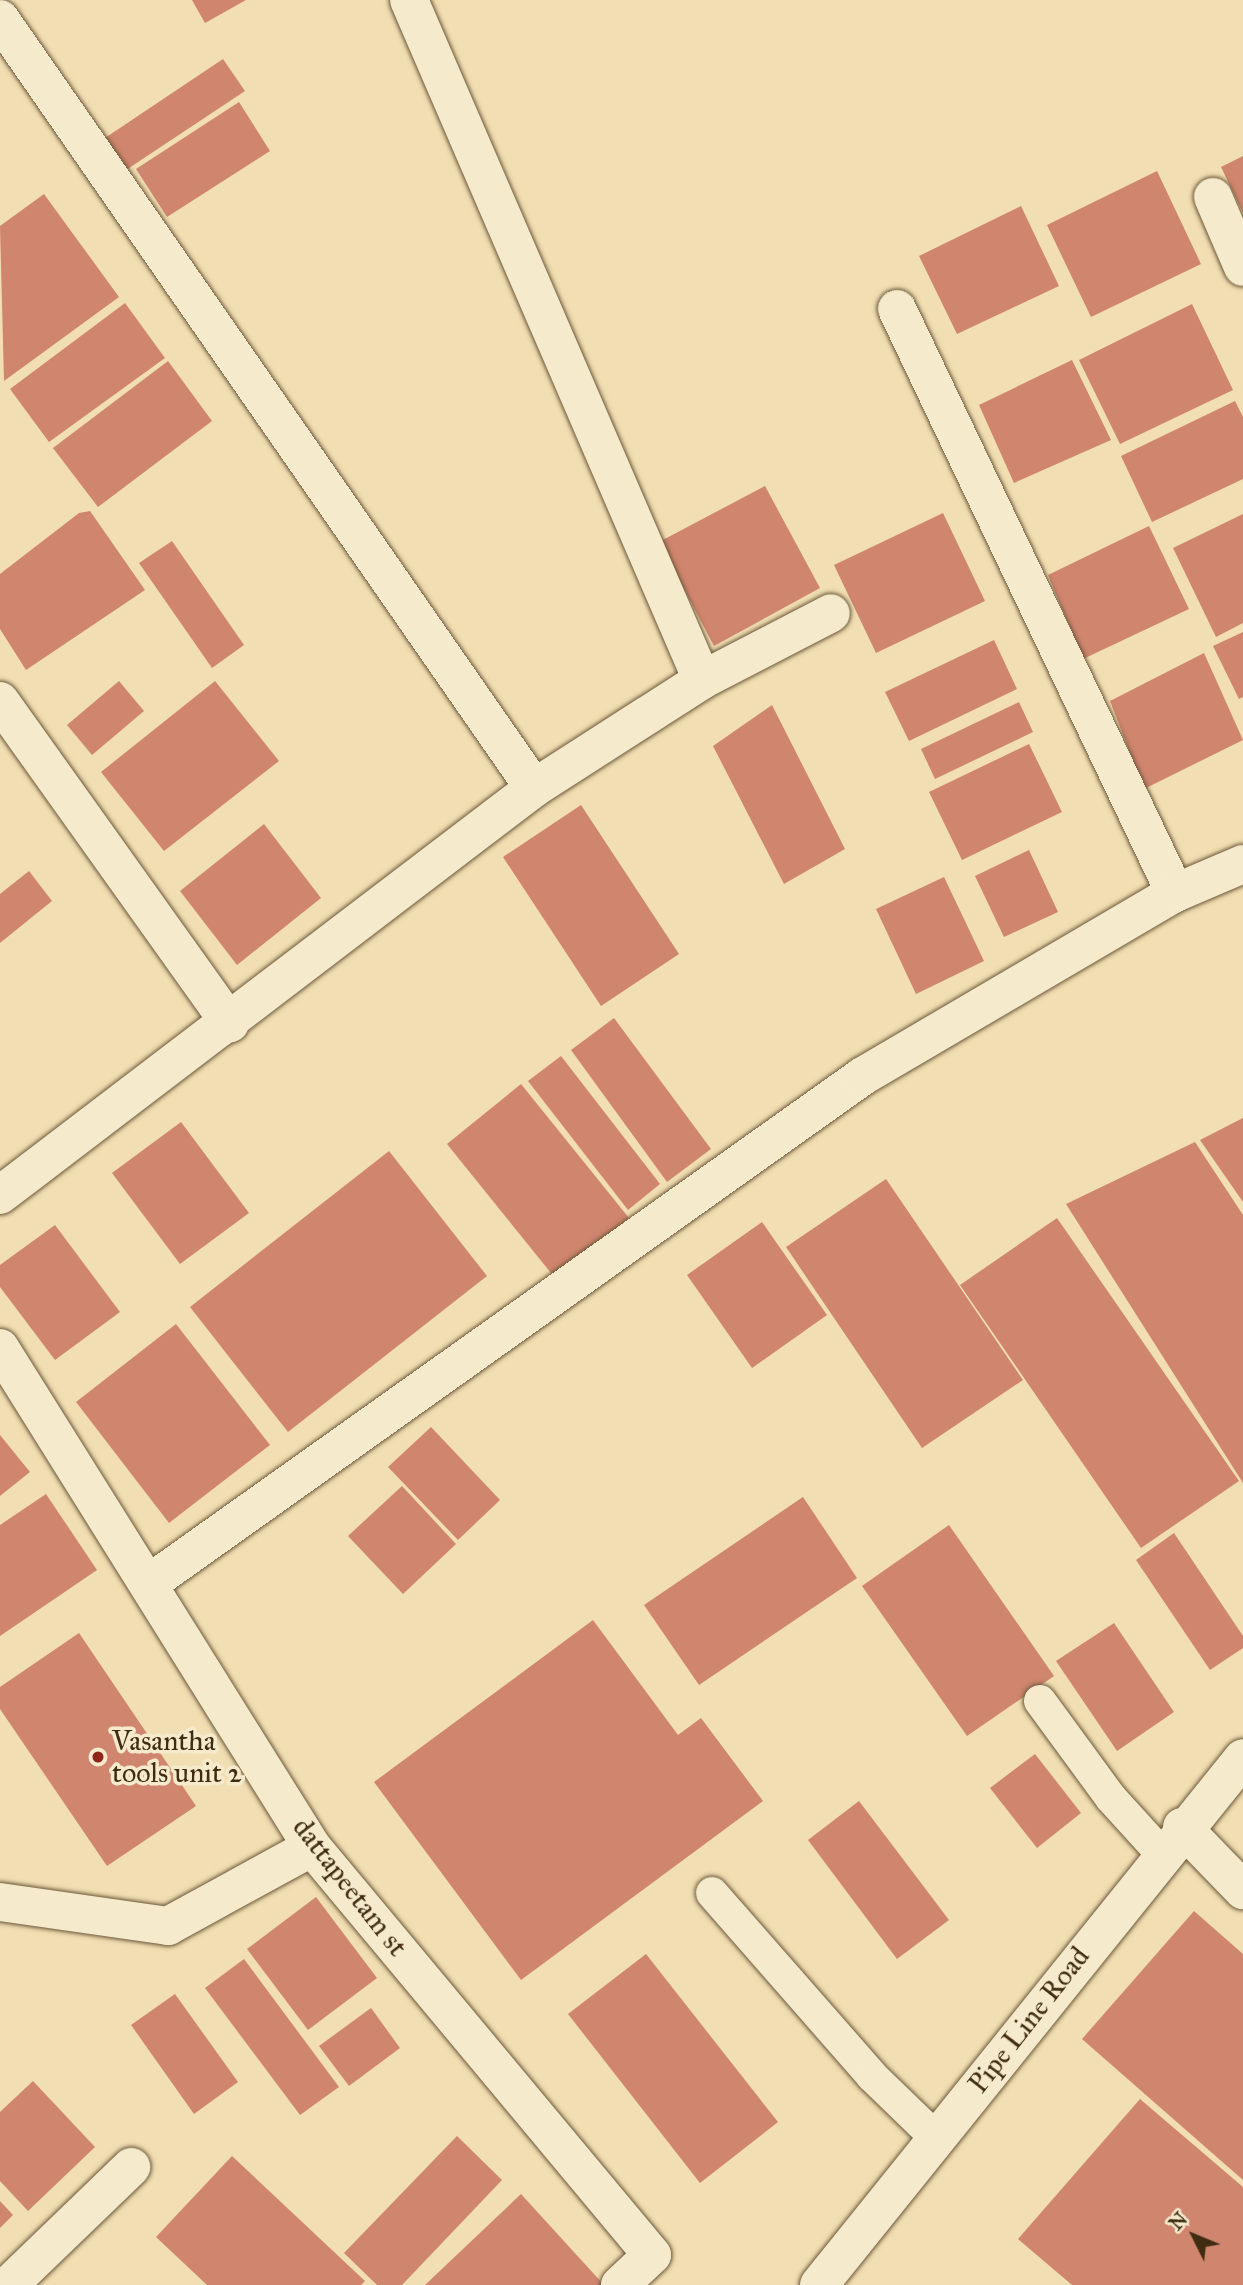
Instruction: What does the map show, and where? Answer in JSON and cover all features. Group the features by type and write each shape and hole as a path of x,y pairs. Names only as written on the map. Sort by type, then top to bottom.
{"street":[{"path":"409,0 702,680"},
{"path":"0,19 534,788"},
{"path":"1213,197 1243,267"},
{"path":"897,309 1175,893"},
{"path":"0,1195 534,788 702,680 831,613"},
{"path":"0,701 229,1023"},
{"path":"151,1582 863,1076 1175,893 1243,864"},
{"name":"dattapeetam st","path":"0,1348 151,1582 312,1847 652,2255 620,2285"},
{"name":"Pipe Line Road","path":"819,2285 1172,1840 1243,1758"},
{"path":"1172,1840 1243,1890"},
{"path":"0,1902 168,1926 312,1847"},
{"path":"9,2285 131,2167"}],"lane":[{"path":"1040,1700 1111,1798 1172,1840"},
{"path":"712,1893 872,2076 936,2138"}],"building":[{"path":"192,0 246,0 205,23"},
{"path":"223,59 245,91 126,170 105,138"},
{"path":"239,102 270,151 167,217 136,169"},
{"path":"1243,156 1243,213 1221,167"},
{"path":"1157,171 1201,264 1091,317 1047,225"},
{"path":"44,194 119,297 4,381 0,226"},
{"path":"1021,206 1059,286 957,334 919,256"},
{"path":"125,303 165,358 49,442 10,389"},
{"path":"1192,304 1233,390 1120,444 1079,360"},
{"path":"1072,360 1111,440 1014,483 979,405"},
{"path":"168,361 212,421 98,507 53,448"},
{"path":"1235,401 1243,417 1243,479 1152,522 1121,456"},
{"path":"765,486 820,588 714,646 659,542"},
{"path":"90,511 145,590 26,670 0,629 0,574 79,513"},
{"path":"943,513 985,601 876,653 834,565"},
{"path":"1243,514 1243,623 1216,637 1173,548"},
{"path":"1149,526 1189,609 1083,659 1048,575"},
{"path":"172,541 244,645 212,668 139,563"},
{"path":"1243,632 1243,697 1239,699 1213,646"},
{"path":"994,640 1017,689 909,741 885,692"},
{"path":"1204,653 1243,740 1144,789 1110,701"},
{"path":"119,681 144,711 92,755 67,725"},
{"path":"215,681 279,761 164,851 101,772"},
{"path":"1019,702 1033,732 935,779 921,749"},
{"path":"772,705 845,849 784,884 713,746"},
{"path":"1029,744 1062,812 962,860 929,792"},
{"path":"581,805 679,954 601,1006 503,857"},
{"path":"264,824 321,898 237,965 180,891"},
{"path":"1029,850 1058,912 1004,937 975,876"},
{"path":"29,871 52,901 0,943 0,894"},
{"path":"944,877 984,961 916,994 876,909"},
{"path":"614,1018 711,1149 667,1182 571,1050"},
{"path":"561,1056 660,1184 628,1210 528,1081"},
{"path":"521,1084 629,1218 555,1278 447,1144"},
{"path":"1243,1118 1243,1202 1200,1140"},
{"path":"181,1122 249,1213 180,1264 112,1173"},
{"path":"1195,1142 1243,1215 1243,1483 1066,1204"},
{"path":"389,1151 487,1276 288,1432 190,1307"},
{"path":"886,1179 1023,1380 922,1448 786,1247"},
{"path":"1057,1218 1239,1481 1141,1548 960,1285"},
{"path":"762,1222 827,1315 752,1368 687,1275"},
{"path":"55,1225 120,1312 55,1360 0,1287 0,1265"},
{"path":"176,1324 270,1445 169,1523 76,1402"},
{"path":"431,1427 500,1500 458,1540 388,1467"},
{"path":"0,1435 30,1472 0,1496"},
{"path":"402,1486 456,1544 403,1594 348,1536"},
{"path":"46,1494 97,1570 0,1636 0,1525"},
{"path":"803,1497 857,1578 699,1685 644,1605"},
{"path":"949,1525 1054,1676 967,1736 862,1586"},
{"path":"1174,1533 1243,1636 1243,1648 1210,1670 1136,1560"},
{"path":"593,1620 678,1735 701,1718 763,1801 521,1980 374,1782"},
{"path":"1114,1623 1174,1712 1117,1751 1056,1661"},
{"name":"Vasantha tools unit 2","path":"79,1633 196,1806 107,1866 0,1709 0,1687"},
{"path":"1035,1754 1081,1813 1037,1848 990,1788"},
{"path":"859,1801 949,1920 897,1959 808,1840"},
{"path":"316,1897 377,1978 308,2030 247,1949"},
{"path":"1194,1911 1243,1954 1243,2180 1082,2039"},
{"path":"646,1954 778,2122 700,2183 568,2014"},
{"path":"244,1959 339,2087 300,2115 205,1988"},
{"path":"175,1994 238,2082 194,2114 131,2025"},
{"path":"371,2008 400,2048 349,2086 319,2046"},
{"path":"33,2081 95,2147 28,2211 0,2181 0,2112"},
{"path":"1140,2099 1243,2187 1243,2285 1072,2285 1018,2239"},
{"path":"457,2136 502,2180 402,2285 377,2285 344,2253"},
{"path":"232,2156 365,2281 361,2285 207,2285 156,2237"},
{"path":"521,2194 604,2285 425,2285"},
{"path":"0,2201 13,2215 0,2228"}],"place":[{"name":"Vasantha tools unit 2","path":"98,1757"}]}
